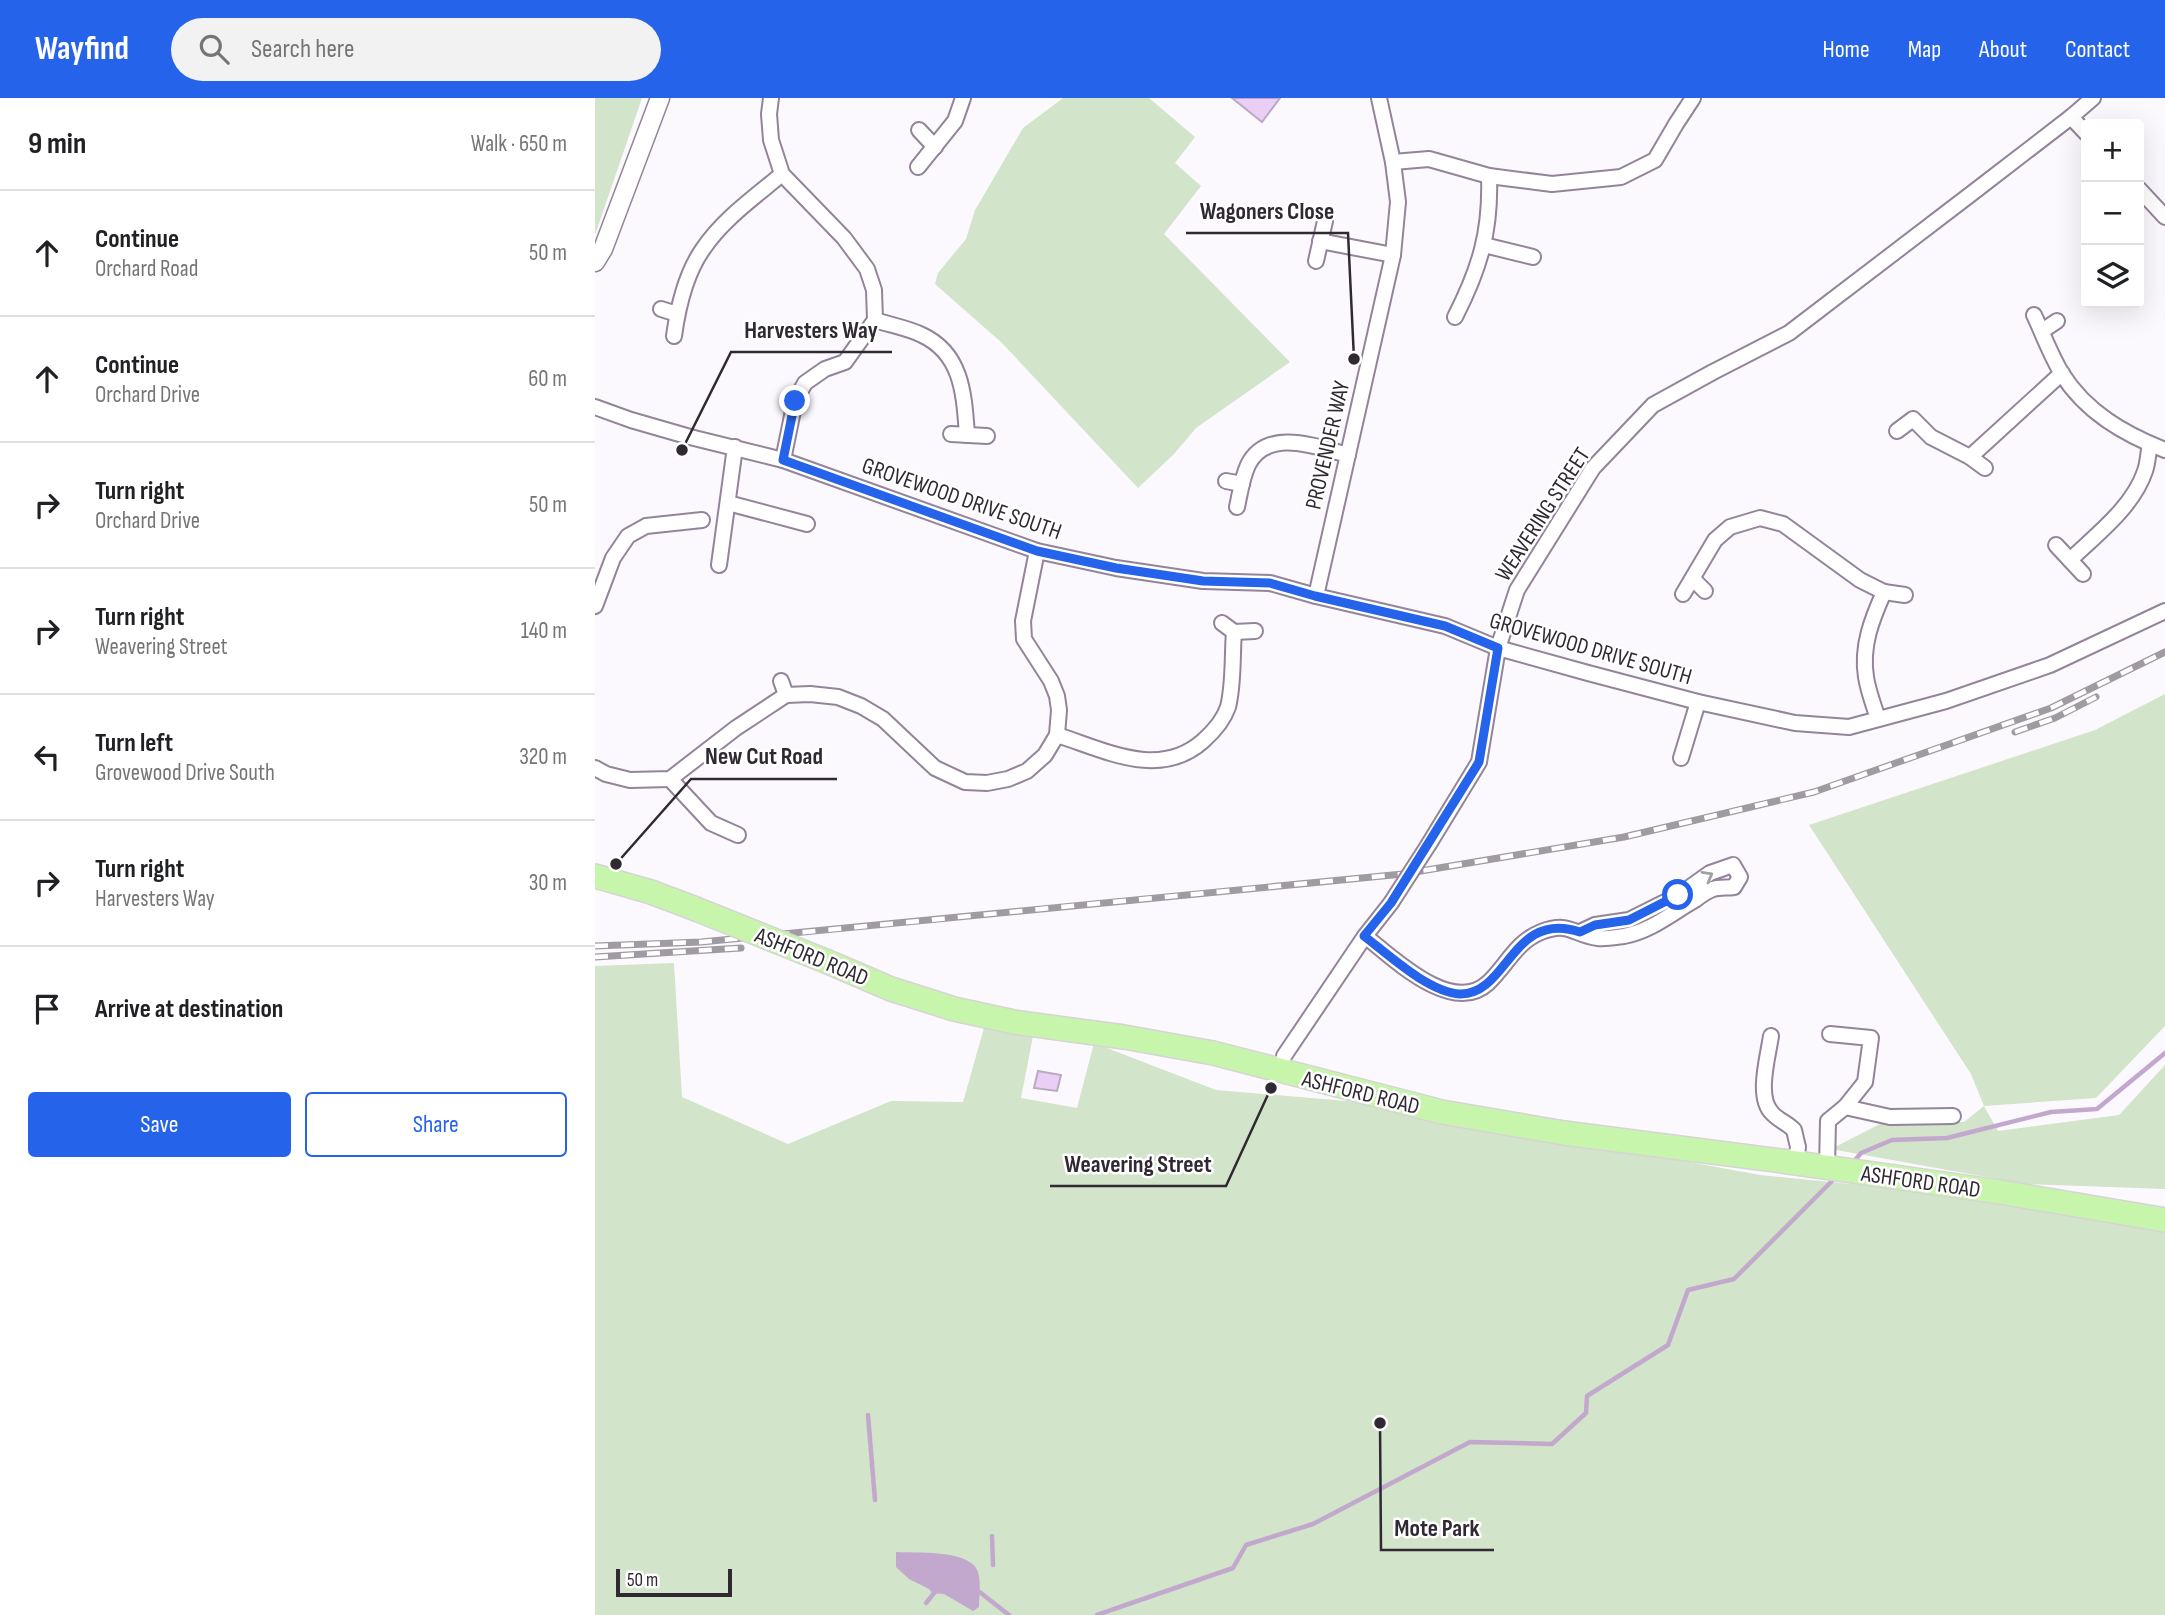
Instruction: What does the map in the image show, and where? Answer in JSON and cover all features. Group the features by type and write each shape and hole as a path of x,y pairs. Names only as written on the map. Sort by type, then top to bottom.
{"main road":[{"name":"ASHFORD ROAD","path":"595,876 651,892 891,989 954,1009 1014,1022 1124,1037 1213,1053 1442,1112 1563,1133 1796,1163 2160,1216"}],"street":[{"path":"595,262 603,249 660,98"},
{"path":"771,98 771,140 782,174 844,238 867,269 874,290 875,320 845,362 825,369 805,383 795,401 783,460"},
{"path":"918,167 955,121 963,98"},
{"name":"PROVENDER WAY","path":"1315,596 1393,255 1398,202 1393,162 1379,98"},
{"path":"1393,162 1429,159 1489,176 1552,184 1621,177 1655,160 1693,98"},
{"name":"WEAVERING STREET","path":"1284,1056 1364,936 1391,903 1479,762 1498,648 1517,590 1593,468 1653,405 1789,333 2093,98"},
{"path":"2071,117 2081,128"},
{"path":"919,130 935,147"},
{"path":"674,336 677,314 702,249 722,226 782,174"},
{"path":"1455,317 1473,282 1484,245 1490,203 1489,176"},
{"path":"2144,194 2165,217"},
{"path":"1316,261 1325,221"},
{"path":"1320,241 1393,255"},
{"path":"1484,245 1533,257"},
{"path":"661,309 677,314"},
{"path":"2034,315 2062,373 2085,403 2108,422 2165,450"},
{"path":"875,320 924,336 945,352 958,373 964,392 967,435"},
{"path":"2042,331 2057,321"},
{"path":"1971,457 2062,373"},
{"name":"GROVEWOOD DRIVE SOUTH","path":"595,407 690,437 783,460 1037,551 1116,568 1203,581 1270,583 1445,626 1498,648 1698,702 1795,723 1849,727 1946,701 2050,665 2165,611"},
{"path":"1897,431 1913,419 1931,437 1971,457 1985,468"},
{"path":"951,434 987,436"},
{"path":"1237,507 1249,464 1269,445 1284,442 1348,455"},
{"path":"2070,560 2134,494 2145,471 2150,444"},
{"path":"719,565 735,447"},
{"path":"1226,481 1242,484"},
{"path":"727,503 807,524"},
{"path":"1682,594 1715,540 1730,527 1760,518 1783,524 1860,580 1884,592 1905,596"},
{"path":"595,606 613,558 628,536 646,526 702,520"},
{"path":"2056,545 2083,574"},
{"path":"595,768 606,774 630,780 670,779 736,728 786,695 810,694 838,697 884,719 935,768 965,782 987,783 1009,779 1027,771 1045,755 1057,735 1059,710 1051,681 1024,639 1023,621 1037,551"},
{"path":"1693,579 1706,591"},
{"path":"1878,719 1866,677 1865,646 1884,592"},
{"path":"1057,735 1141,761 1168,760 1192,751 1212,733 1227,710 1231,686 1228,627 1255,631"},
{"path":"781,681 786,695"},
{"path":"1681,758 1698,702"},
{"path":"670,779 711,823 738,835"},
{"path":"1364,936 1421,979 1441,989 1460,994 1473,992 1487,984 1519,945 1534,935 1565,927 1597,938 1625,936 1654,926 1714,888 1734,887 1739,877 1733,865 1710,873 1678,895 1629,920 1595,925 1580,932"},
{"path":"1827,1168 1828,1121 1845,1107 1865,1082 1871,1038 1830,1034"},
{"path":"1771,1036 1764,1099 1769,1111 1794,1130 1798,1147 1796,1163"},
{"path":"1845,1107 1889,1117 1954,1116"}],"green space":[{"path":"595,98 642,98 595,235"},
{"path":"1063,98 1149,98 1195,137 1175,163 1201,186 1164,234 1290,362 1196,428 1174,454 1138,488 1002,343 935,284 938,273 966,239 975,210 1023,128"},
{"path":"2165,694 2165,1026 2096,1098 1984,1106 1971,1074 1809,825 2095,730"},
{"path":"674,963 682,1097 788,1144 891,1101 963,1102 984,1028 1033,1036 1021,1098 1077,1108 1094,1043 1216,1090 1370,1103 1760,1175 1972,1196 2165,1231 2165,1615 595,1615 595,966"},
{"path":"2165,1065 2165,1189 2025,1184 1831,1149 1880,1124 1964,1122 1984,1106 1998,1131 2119,1115"}],"shaded area":[{"path":"896,1552 951,1555 970,1562 979,1576 979,1607 973,1611 944,1594 932,1593 909,1579 896,1567"}],"building":[{"path":"1232,98 1280,98 1262,122"},
{"path":"1038,1071 1061,1075 1057,1091 1034,1088"}],"waterway":[{"path":"1856,1159 1861,1153 1892,1140 1947,1138 2051,1112 2097,1109 2165,1053"},
{"path":"1097,1615 1233,1568 1246,1545 1313,1524 1470,1442 1552,1444 1586,1413 1587,1396 1668,1345 1688,1290 1734,1279 1832,1181"},
{"path":"868,1415 875,1500"},
{"path":"992,1536 993,1565"},
{"path":"977,1590 1009,1615"},
{"path":"926,1603 935,1592"}],"railway":[{"path":"595,946 701,942 1403,874 1624,837 1814,792 2051,708 2165,652"},
{"path":"2015,732 2055,718 2096,697"},
{"path":"595,957 741,948"}],"place":[{"name":"Wagoners Close","path":"1354,359"},
{"name":"Harvesters Way","path":"682,450"},
{"name":"New Cut Road","path":"616,864"},
{"name":"Weavering Street","path":"1271,1088"},
{"name":"Mote Park","path":"1380,1423"}],"route":[{"path":"795,401 783,460 971,528 1037,551 1116,568 1203,581 1270,583 1445,626 1498,648 1479,762 1391,903 1364,936 1421,979 1441,989 1460,994 1473,992 1487,984 1519,945 1534,935 1565,927 1580,932 1595,925 1629,920 1678,895"}]}
